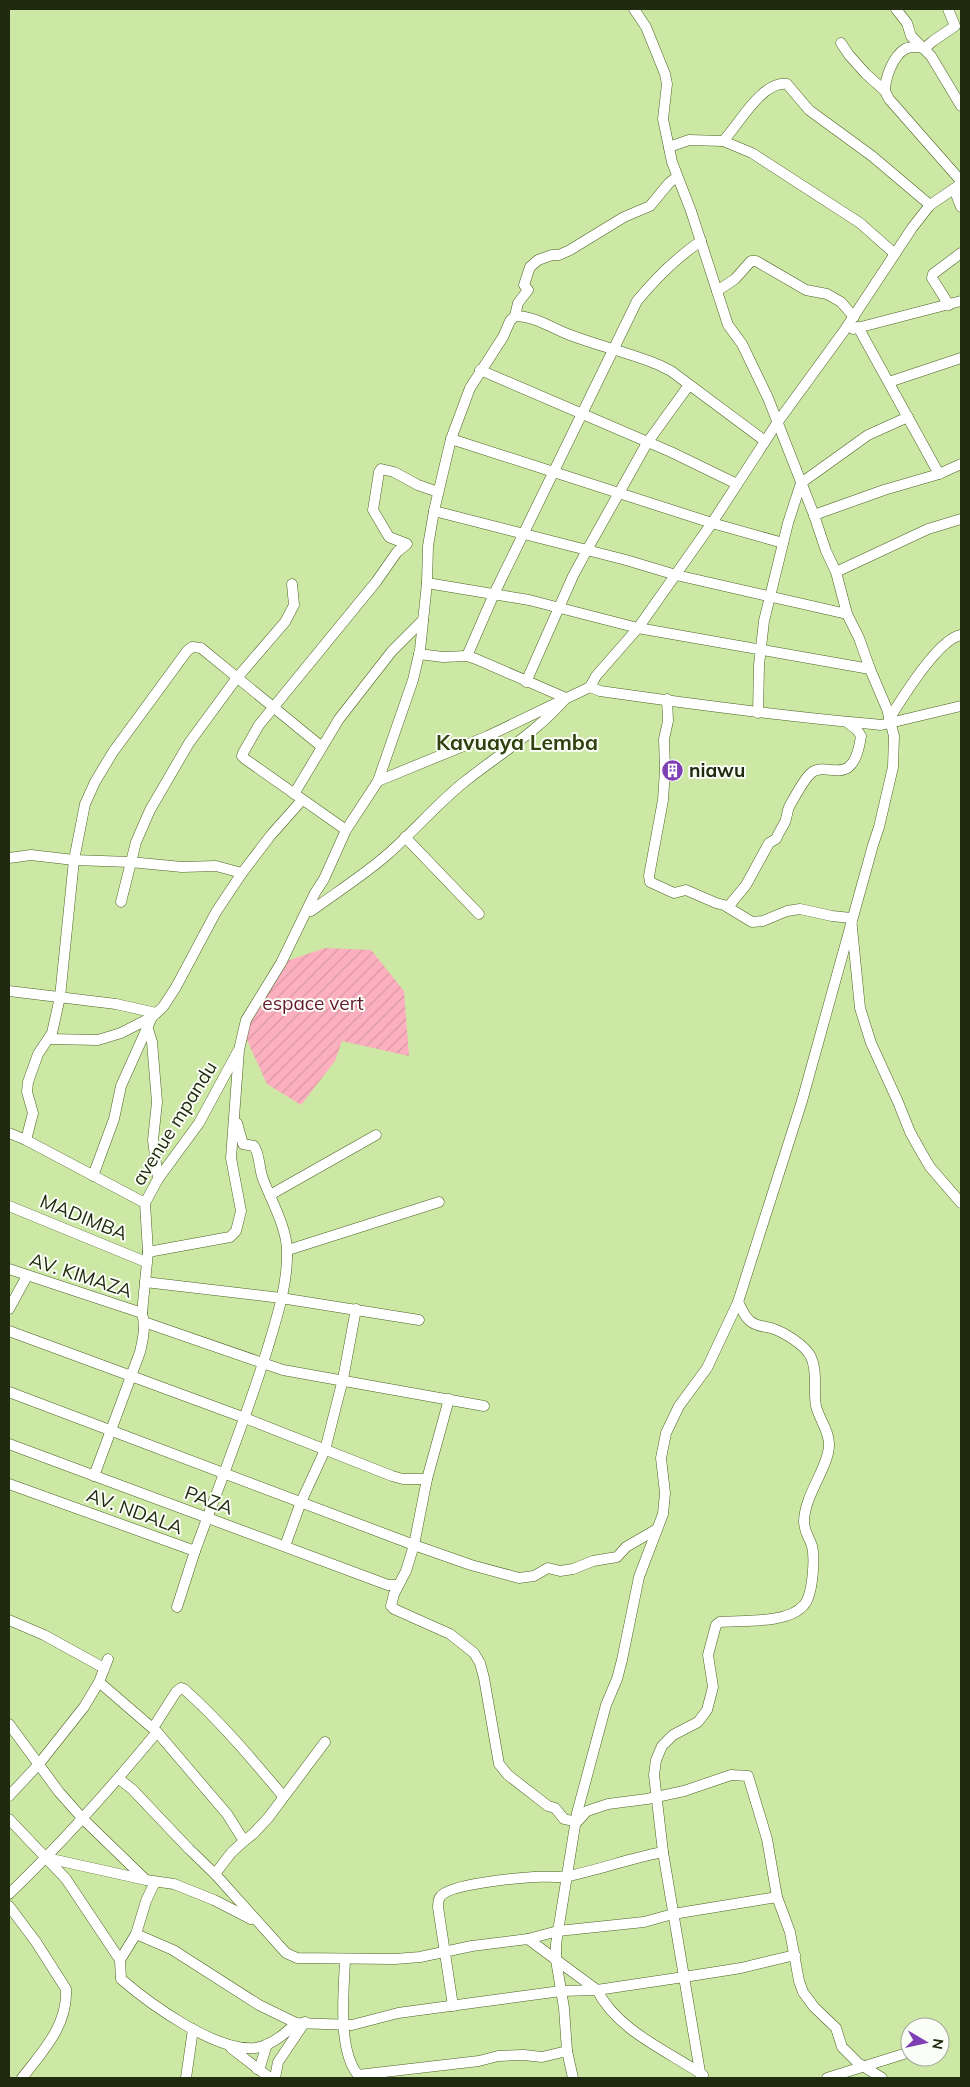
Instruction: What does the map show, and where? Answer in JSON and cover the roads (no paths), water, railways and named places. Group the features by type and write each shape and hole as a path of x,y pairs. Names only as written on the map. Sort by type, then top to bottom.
{"street":[{"path":"896,9 907,23 911,36 925,48 961,106"},
{"path":"885,91 888,75 898,56 906,49 914,47 925,48 955,26 948,9"},
{"path":"573,2078 556,1960 558,1931 574,1842 574,1822 606,1705 617,1679 639,1577 665,1502 661,1458 666,1433 679,1406 707,1368 738,1302 802,1100 851,918 879,828 890,782 894,749 894,736 887,709 859,638 847,614 836,572 826,551 814,515 768,398 742,344 728,326 701,241 672,162 663,119 667,84 665,74 640,11"},
{"path":"842,42 866,74 885,91 959,185 961,207"},
{"path":"723,141 732,132 750,106 776,85 787,84 809,110 872,156 930,205"},
{"path":"669,148 689,140 723,141 752,153 860,223 895,254"},
{"path":"147,1257 230,1237 236,1231 241,1212 232,1158 234,1113 238,1050 246,1020 281,963 315,893 324,879 346,830 378,781 413,680 419,654 427,583 428,546 434,511 451,439 470,388 503,337 514,316 518,303 528,290 524,285 530,267 538,260 564,253 624,217 650,206 669,183 677,177"},
{"path":"378,781 488,736 590,687 596,676 638,628 676,575 777,423 854,317 912,228 930,205 959,185"},
{"path":"467,656 494,594 637,301 660,275 686,251 701,241"},
{"path":"949,305 932,278 933,274 961,253"},
{"path":"717,291 735,279 751,261 756,261 802,288 814,293 828,294 841,302 854,317"},
{"path":"844,331 961,301"},
{"path":"514,316 540,322 659,365 671,371 765,441"},
{"path":"858,327 939,474"},
{"path":"889,382 961,358"},
{"path":"480,370 671,452 737,484"},
{"path":"526,682 573,576 587,550 647,443 660,422 689,385"},
{"path":"758,714 761,650 769,597 801,483 868,435 908,417"},
{"path":"451,439 552,473 783,543"},
{"path":"814,515 875,493 939,474 961,464"},
{"path":"346,830 242,756 250,738 273,708 376,582 397,552 407,544 389,537 373,510 381,469 394,472 418,485 438,492"},
{"path":"434,511 676,575 847,614"},
{"path":"836,572 928,529 961,519"},
{"path":"427,583 494,594 638,628 870,669"},
{"path":"121,902 136,842 150,810 189,743 236,679 285,622 294,605 292,584"},
{"path":"93,1176 114,1120 121,1086 152,1019 163,1008 216,912 298,797 322,747 339,719 392,651 423,620"},
{"path":"889,720 905,692 932,658 953,638 961,636"},
{"path":"26,1140 33,1114 27,1092 28,1082 38,1054 49,1039 54,1026 60,997 74,860 84,804 95,782 132,724 187,651 192,647 201,648 236,679 322,747"},
{"path":"419,654 444,657 467,656 566,698"},
{"path":"590,687 600,691 667,699 758,714 881,724 889,720 961,706"},
{"path":"311,911 366,872 462,784 522,740 553,713 566,698"},
{"path":"667,699 668,720 664,738 665,770 663,800 650,882 661,889 674,893 686,890 728,906 752,922 763,921 787,911 800,909 851,918"},
{"path":"728,906 746,885 769,843 776,839 780,828 786,820 788,808 810,774 820,770 844,770 848,768 855,758 861,736 847,722"},
{"path":"405,837 479,914"},
{"path":"9,858 31,855 74,860 216,866 242,873"},
{"path":"851,918 860,1008 871,1043 920,1150 945,1187 961,1203"},
{"path":"9,991 33,996 60,997 133,1007 152,1019"},
{"path":"49,1039 98,1040 121,1033 152,1019"},
{"path":"152,1019 157,1102 153,1140 158,1179"},
{"name":"avenue mpandu","path":"94,1476 140,1352 147,1257 145,1203 158,1179 199,1122 238,1050"},
{"path":"195,1551 206,1517 225,1474 263,1364 281,1298 288,1250 280,1220 261,1174 257,1150 254,1146 242,1144 234,1113"},
{"path":"9,1133 26,1140 145,1203"},
{"path":"270,1195 376,1135"},
{"path":"288,1250 439,1202"},
{"name":"MADIMBA","path":"9,1206 147,1257"},
{"name":"AV. KIMAZA","path":"9,1269 283,1370 344,1379 484,1406"},
{"path":"9,1309 27,1276"},
{"path":"145,1282 281,1298 419,1320"},
{"path":"703,2077 663,1852 654,1775 656,1760 662,1746 672,1736 698,1722 707,1710 713,1688 708,1655 716,1625 720,1622 777,1618 795,1612 807,1602 812,1580 813,1554 811,1544 806,1536 804,1519 812,1488 827,1458 829,1444 816,1404 811,1356 804,1347 772,1328 757,1326 751,1322 745,1316 738,1302"},
{"path":"284,1546 301,1502 325,1450 344,1379 356,1309"},
{"path":"9,1331 245,1418 392,1476 403,1479 427,1480"},
{"path":"9,1392 414,1546 471,1565 519,1578 534,1576 548,1568 560,1571 573,1569 593,1561 617,1556 626,1547 657,1529"},
{"path":"449,1399 427,1480 414,1546 406,1572 398,1585 391,1601 391,1606 450,1634 474,1654 480,1663 496,1753 502,1770 548,1806 555,1808 563,1818 577,1822 584,1813 593,1808 684,1791 731,1775 748,1776 768,1840 777,1897 790,1932 799,1981 807,1999 836,2028 842,2047 858,2064 882,2078"},
{"name":"PAZA","path":"9,1444 388,1584 398,1585"},
{"name":"AV. NDALA","path":"9,1484 195,1551 177,1607"},
{"path":"9,1620 106,1663 99,1682 84,1707 38,1765 9,1796"},
{"path":"99,1682 155,1730 227,1814 244,1840"},
{"path":"9,1894 47,1858 119,1779 155,1730 176,1692 182,1688 202,1706 283,1796"},
{"path":"9,1724 58,1792 83,1819 150,1881"},
{"path":"215,1874 244,1840 253,1834 325,1742"},
{"path":"119,1779 132,1789 189,1850 215,1874 258,1923 292,1957 394,1960 528,1939 558,1931 624,1924 777,1897"},
{"path":"9,1819 66,1879 120,1960 121,1979 156,2006 192,2029 243,2049 257,2048 281,2038 301,2023"},
{"path":"453,2006 438,1906 440,1897 444,1893 455,1888 489,1882 534,1877 567,1876 619,1861 663,1852"},
{"path":"47,1858 150,1881 174,1884 258,1923"},
{"path":"120,1960 136,1934 150,1881"},
{"path":"9,1906 36,1942 66,1989 67,1998 56,2032 49,2045 22,2078"},
{"path":"136,1934 173,1950 259,2004 301,2023 360,2024 398,2013 561,1991 597,1990 741,1968 795,1955"},
{"path":"528,1939 597,1990 603,2002 642,2038 703,2077"},
{"path":"345,1959 342,2024 350,2058 358,2077 479,2061 498,2056 524,2054 542,2057 568,2051"},
{"path":"275,2078 278,2062 301,2023"},
{"path":"186,2078 192,2029"},
{"path":"222,2042 241,2054 270,2078"},
{"path":"257,2069 260,2067 267,2044"},
{"path":"827,2078 900,2055"}],"place":[{"name":"niawu","path":"673,770"}],"district":[{"name":"Kavuaya Lemba","path":"517,743"}],"park label":[{"name":"espace vert","path":"313,1003"}]}
